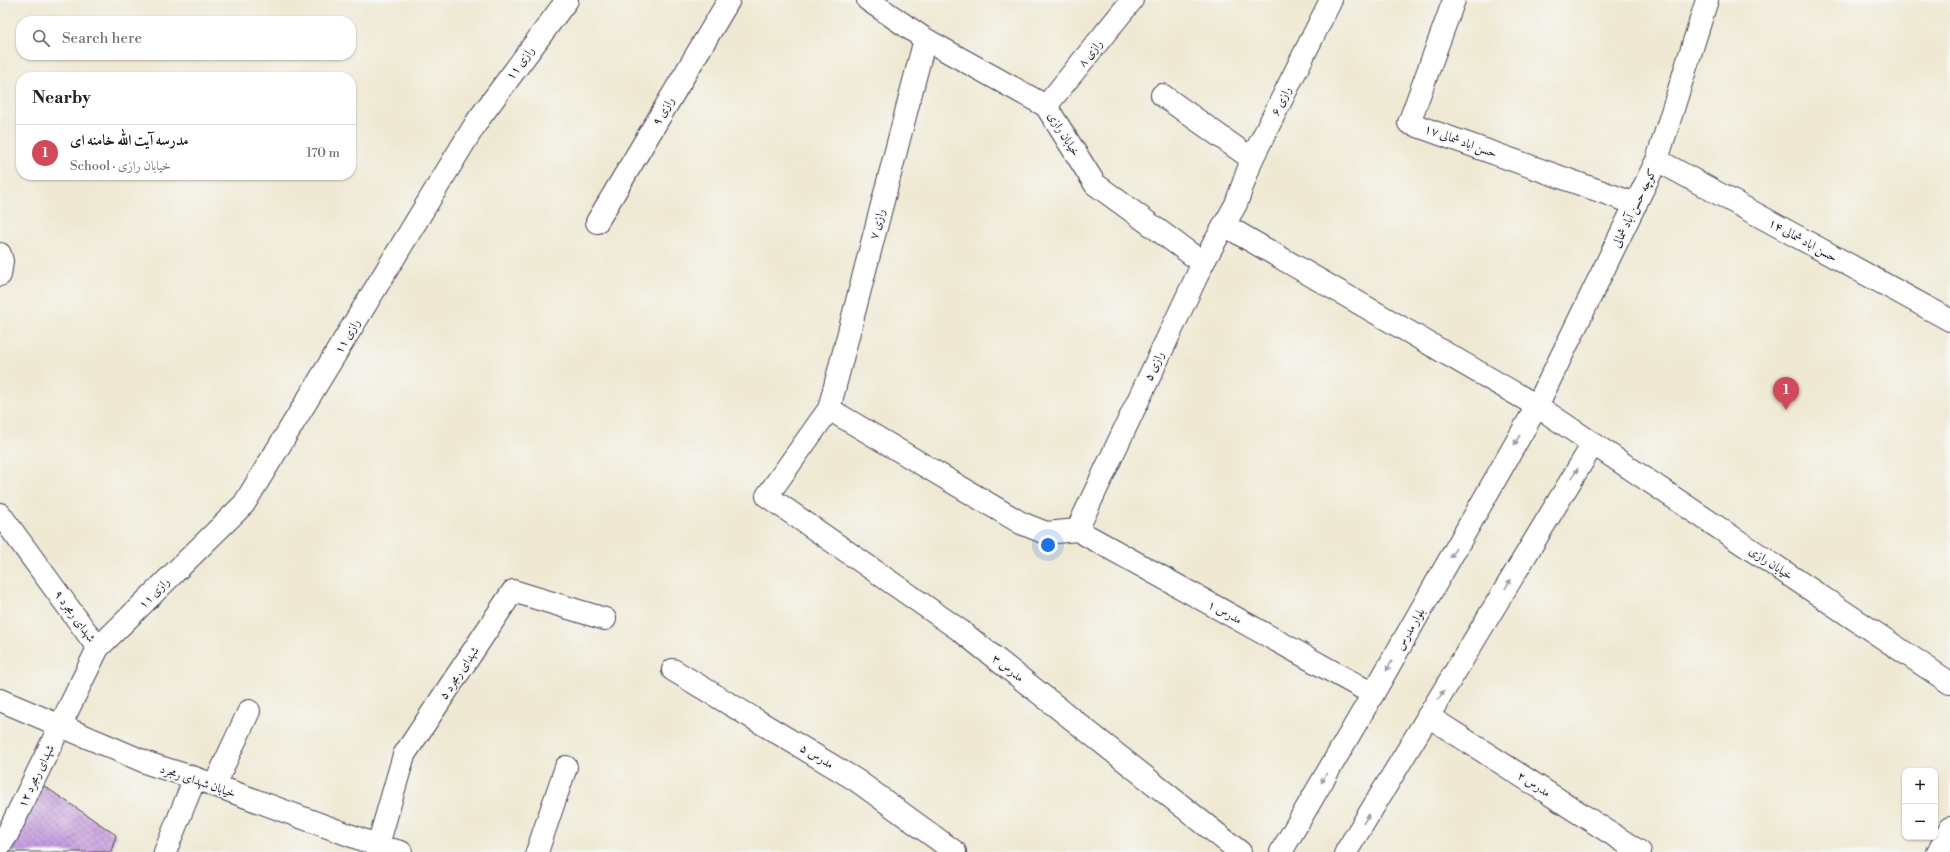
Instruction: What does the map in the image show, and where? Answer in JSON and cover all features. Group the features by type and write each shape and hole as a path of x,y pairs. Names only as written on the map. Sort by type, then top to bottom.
{"street":[{"name":"رازی ۱۱","path":"98,648 244,504 478,120 567,0"},
{"name":"رازی ۹","path":"597,222 729,0"},
{"name":"خیابان رازی","path":"868,0 925,39 1046,106 1095,184 1203,263"},
{"name":"رازی ۸","path":"1046,106 1132,0"},
{"name":"رازی ۶","path":"1236,204 1252,159 1331,0"},
{"name":"حسن اباد شمالی ۱۷","path":"1454,0 1410,123 1636,204"},
{"name":"کوچه حسن آباد شمالی","path":"1537,406 1657,160 1707,0"},
{"name":"رازی ۷","path":"829,409 925,39"},
{"path":"1162,95 1252,159"},
{"name":"حسن اباد شمالی ۱۴","path":"1657,160 1950,320"},
{"name":"رازی ۵","path":"1077,530 1203,263 1236,204"},
{"name":"خیابان رازی","path":"1224,225 1537,406 1950,683"},
{"name":"بلوار مدرس","path":"1281,852 1537,406"},
{"path":"829,409 1021,523 1046,533 1077,530"},
{"name":"مدرس ۳","path":"829,409 767,496 961,631 1240,852"},
{"path":"1346,852 1593,444"},
{"name":"شهدای رمجرد ۹","path":"0,514 98,648 60,727"},
{"name":"مدرس ۱","path":"1077,530 1373,694"},
{"name":"شهدای رمجرد ۵","path":"378,849 404,755 513,591 605,619"},
{"name":"مدرس ۵","path":"672,670 856,780 954,852"},
{"name":"خیابان شهدای رمجرد","path":"0,700 60,727 150,764 204,782 378,849 401,852"},
{"path":"165,852 204,782 249,712"},
{"name":"مدرس ۲","path":"1428,716 1640,852"},
{"name":"شهدای رمجرد ۱۲","path":"2,837 60,727"},
{"path":"537,852 566,767"},
{"path":"1938,852 1950,828"}],"building":[{"path":"41,784 116,835 111,852 0,852"}],"place":[{"name":"مدرسه آیت الله خامنه ای","path":"1786,410"}]}
